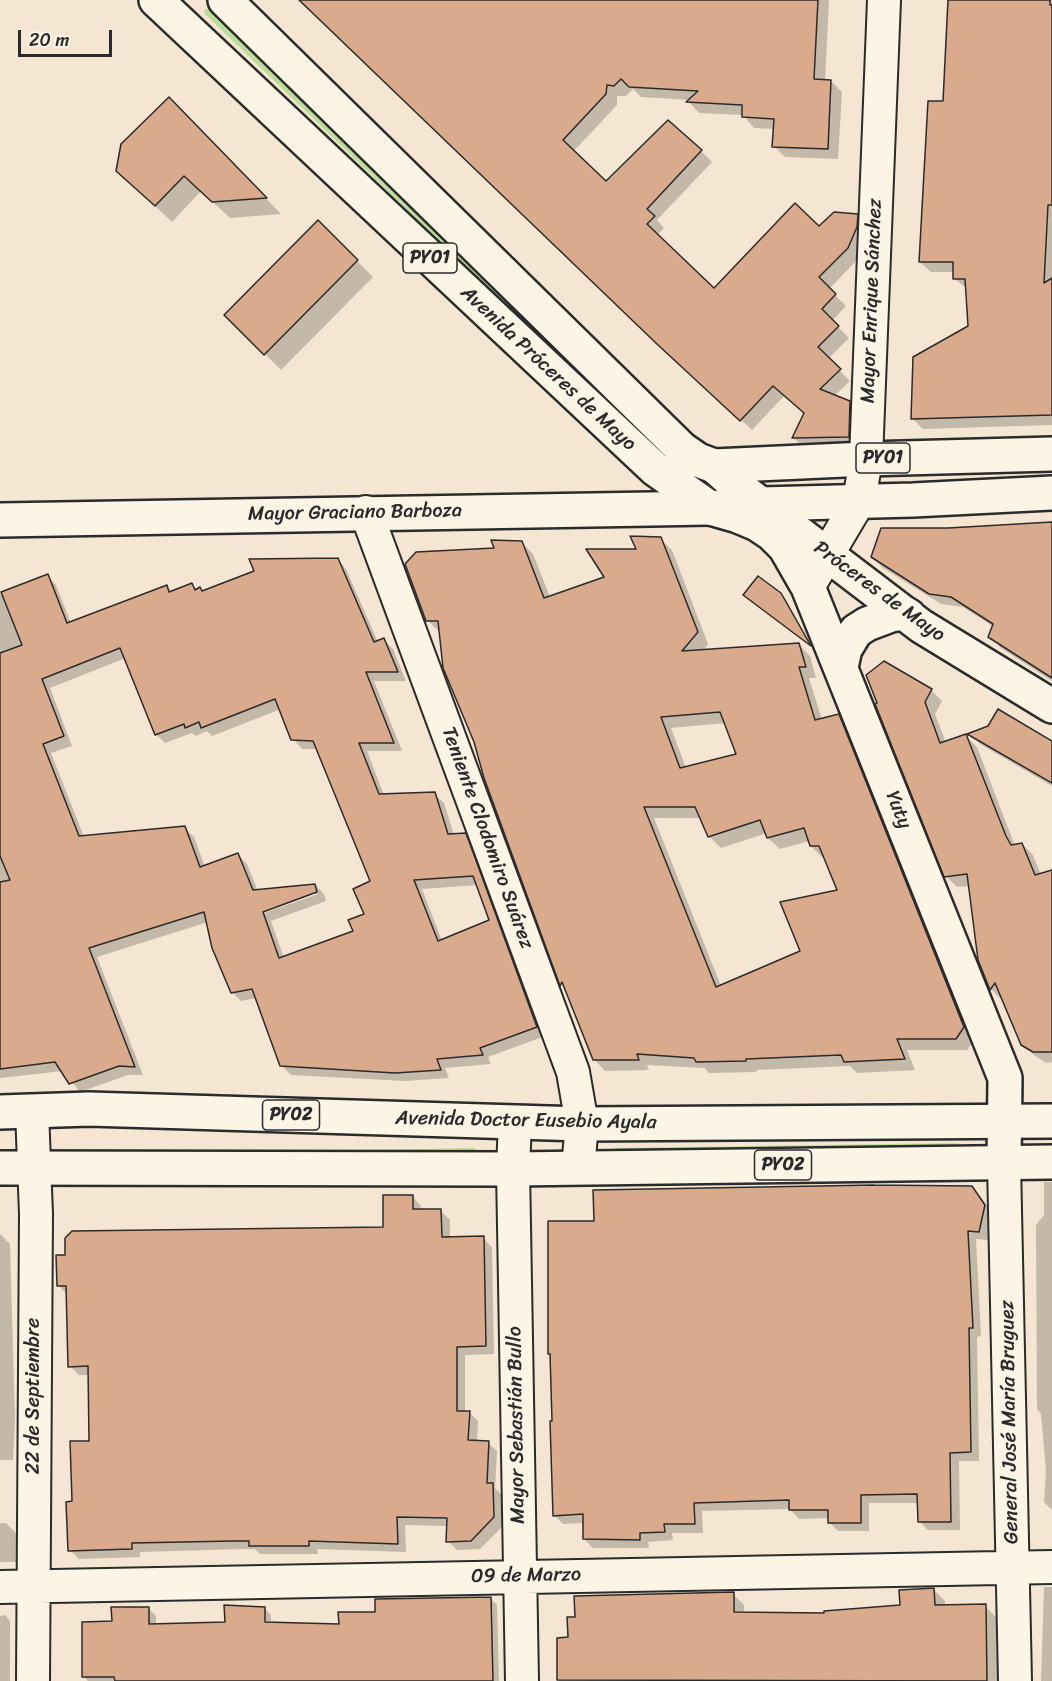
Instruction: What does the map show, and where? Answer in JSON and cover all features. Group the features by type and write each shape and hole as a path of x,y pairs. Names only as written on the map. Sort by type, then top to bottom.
{"main road":[{"name":"Avenida Próceres de Mayo","path":"156,0 655,469 710,508"},
{"path":"212,0 281,68 306,80"},
{"name":"Avenida Próceres de Mayo","path":"225,0 682,448 698,460 714,466"},
{"name":"PY01","path":"714,466 1052,454"},
{"name":"Próceres de Mayo","path":"714,466 760,504 909,616 1052,706"},
{"name":"PY01","path":"710,508 760,504 1052,493"},
{"name":"Mayor Graciano Barboza","path":"0,520 366,512 710,508"},
{"name":"Yuty","path":"710,508 738,516 757,524 772,534 785,548 808,587 1005,1078 1004,1162"},
{"path":"841,667 845,649 856,631 891,615 904,613 909,616"},
{"name":"Avenida Doctor Eusebio Ayala","path":"0,1112 89,1109 582,1124 1052,1121"},
{"name":"PY02","path":"0,1168 513,1169 1052,1162"}],"street":[{"name":"Mayor Enrique Sánchez","path":"808,587 859,501 866,459 884,0"},
{"name":"Teniente Clodomiro Suárez","path":"366,512 573,1072 582,1124 578,1168"},
{"name":"22 de Septiembre","path":"32,1111 36,1214 33,1681"},
{"path":"513,1169 515,1122"},
{"name":"General José María Bruguez","path":"1004,1162 1015,1681"},
{"name":"Mayor Sebastián Bullo","path":"513,1169 522,1681"},
{"name":"09 de Marzo","path":"0,1587 1052,1567"}],"green space":[{"path":"205,9 209,9 648,434 665,455 643,438 204,13"},
{"path":"958,1143 960,1146 958,1148 614,1153 616,1148"},
{"path":"474,1148 477,1154 72,1155"}],"building":[{"path":"299,0 818,0 814,79 831,80 828,149 772,147 774,119 742,117 742,105 686,102 698,91 629,87 621,79 614,86 607,85 606,94 563,140 606,181 668,120 702,150 647,209 655,216 647,224 714,288 795,203 819,226 834,212 858,214 857,227 848,248 819,277 836,294 822,309 839,326 818,347 841,369 820,389 850,401 849,437 792,438 804,413 773,386 740,421"},
{"path":"948,0 1050,0 1050,5 1052,5 1052,205 1048,205 1044,283 1052,278 1052,415 911,419 913,357 968,326 965,279 953,279 953,262 919,262 928,101 943,101"},
{"path":"169,97 267,198 212,202 184,176 155,206 116,171 121,144"},
{"path":"318,220 358,260 264,355 224,315"},
{"path":"1052,522 1052,678 988,637 993,624 951,597 929,594 871,557 881,528 948,528"},
{"path":"630,536 661,537 698,632 682,651 799,643 806,667 799,667 815,720 839,714 964,1027 956,1039 897,1039 905,1059 844,1062 841,1055 696,1062 694,1058 637,1054 639,1060 593,1060 562,982 560,986 484,778 474,742 443,668 438,621 426,621 405,564 416,552 494,548 491,540 522,541 544,598 604,577 586,549 636,549","holes":["720,712 736,754 680,768 661,717","644,807 695,807 708,837 760,820 767,838 804,828 810,846 819,846 837,890 780,902 800,951 716,987"]},
{"path":"338,558 374,642 384,638 398,672 366,672 394,743 359,743 379,794 435,792 448,834 466,833 537,1027 480,1048 483,1055 437,1059 441,1070 395,1073 280,1066 252,989 231,993 212,948 204,912 89,948 135,1067 119,1066 69,1084 55,1062 0,1069 0,882 10,880 0,856 0,653 22,645 1,592 48,574 67,623 167,585 169,592 192,583 195,590 200,587 202,591 254,571 249,559","holes":["120,648 155,735 184,724 185,728 199,722 201,728 275,699 291,740 313,741 370,881 353,889 364,914 348,920 353,931 279,958 263,912 317,892 315,884 253,890 238,853 200,867 185,826 79,836 43,744 64,736 42,679","473,876 489,920 438,941 414,880"]},
{"path":"758,576 781,593 811,646 743,595"},
{"path":"884,661 932,689 925,702 940,743 966,734 1011,845 1022,843 1035,875 1052,870 1052,1052 1033,1052 1021,1045 995,983 990,990 978,960 967,874 944,877 875,704 877,703 866,675"},
{"path":"998,709 1052,741 1052,783 967,734 988,726"},
{"path":"874,1185 972,1186 985,1205 979,1232 968,1231 973,1328 969,1328 971,1452 950,1453 951,1522 918,1522 917,1494 861,1495 861,1523 828,1523 828,1510 789,1510 789,1500 694,1503 695,1524 664,1524 665,1532 640,1533 640,1540 583,1539 583,1514 553,1516 550,1354 548,1354 548,1221 594,1221 593,1190"},
{"path":"383,1195 413,1195 413,1209 441,1209 442,1237 484,1236 486,1346 457,1347 457,1411 470,1411 468,1440 489,1441 487,1483 493,1483 494,1517 471,1541 446,1542 447,1518 397,1517 398,1544 309,1541 309,1546 249,1546 249,1541 132,1543 132,1549 68,1551 66,1502 72,1501 70,1441 89,1441 88,1366 68,1367 66,1286 57,1286 56,1255 65,1255 65,1238 72,1231 383,1227"},
{"path":"934,1588 935,1605 986,1604 987,1681 557,1680 557,1638 568,1637 567,1617 575,1617 574,1596 734,1592 734,1612 824,1613 824,1611 900,1605 899,1590"},
{"path":"491,1597 493,1681 115,1681 114,1677 82,1677 82,1622 112,1621 111,1607 149,1607 149,1624 225,1622 224,1605 265,1607 265,1622 339,1624 338,1612 375,1612 375,1599"}]}
